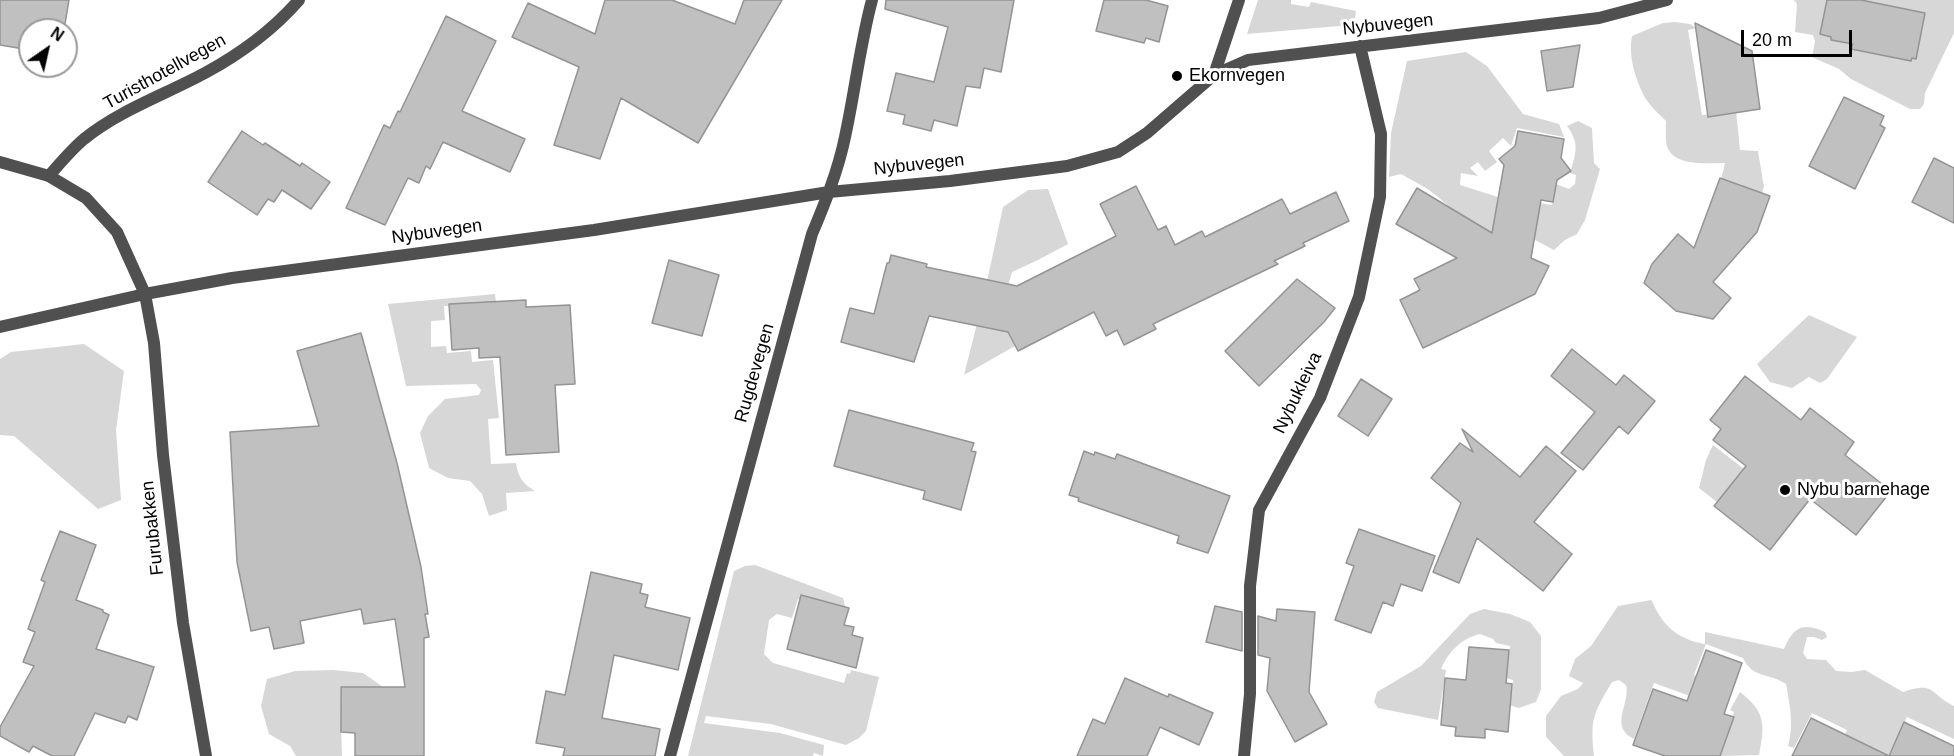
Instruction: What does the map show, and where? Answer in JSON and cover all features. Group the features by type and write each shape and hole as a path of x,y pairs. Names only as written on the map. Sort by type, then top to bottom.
{"street":[{"name":"Turisthotellvegen","path":"49,176 86,138 126,111 206,73 255,42 299,0"},
{"name":"Rugdevegen","path":"670,756 812,234 829,192 845,139 861,45 872,0"},
{"path":"1214,75 1239,0"},
{"name":"Nybuvegen","path":"0,327 145,294 232,278 594,230 829,192 1067,166 1118,152 1147,133 1214,75 1248,60 1599,18 1667,0"},
{"name":"Nybukleiva","path":"1244,756 1250,694 1250,586 1259,510 1320,398 1359,297 1380,197 1381,134 1360,46"},
{"name":"Furubakken","path":"0,162 49,176 86,198 117,232 145,294 154,343 179,591 206,756"}],"shaded area":[{"path":"1258,0 1291,0 1291,4 1309,7 1311,2 1356,11 1355,19 1351,25 1247,34"},
{"path":"1794,0 1954,0 1954,33 1925,93 1924,104 1920,109 1910,109 1851,79 1839,69 1812,57 1815,41 1813,35 1795,32 1797,4"},
{"path":"1663,23 1690,24 1696,28 1688,30 1702,115 1736,111 1740,150 1758,151 1764,187 1762,193 1721,180 1725,163 1684,161 1676,158 1667,146 1666,121 1644,96 1633,67 1631,44 1632,36"},
{"path":"1466,52 1487,66 1523,114 1559,124 1564,137 1517,128 1511,146 1503,138 1489,151 1497,162 1485,171 1478,162 1470,168 1478,176 1461,173 1460,185 1498,197 1492,232 1482,230 1465,220 1426,188 1401,174 1389,177 1391,133 1407,61"},
{"path":"1578,121 1592,128 1594,163 1600,169 1585,220 1577,234 1565,240 1554,250 1533,239 1539,203 1552,205 1556,184 1569,189 1575,184 1576,175 1570,173 1575,144 1567,126"},
{"path":"1048,189 1068,244 1012,272 1009,282 1011,292 1004,324 1015,346 964,375 1003,207 1028,190"},
{"path":"495,294 496,303 444,306 445,320 431,321 431,347 446,346 447,353 471,351 472,362 493,360 499,418 488,419 491,464 516,463 522,480 535,491 506,493 507,510 489,516 482,494 470,481 448,478 429,468 420,433 428,416 445,399 479,395 481,390 476,384 406,386 388,304"},
{"path":"1809,315 1857,337 1827,379 1820,383 1809,377 1792,388 1770,382 1757,364"},
{"path":"84,344 124,371 116,430 121,500 98,509 14,436 0,435 0,359 11,352"},
{"path":"1713,445 1748,472 1722,506 1699,488 1706,460"},
{"path":"755,565 843,598 847,613 798,599 792,618 777,614 769,620 764,654 773,663 844,683 847,673 850,674 851,670 879,677 866,731 846,745 771,724 706,716 704,723 780,733 824,745 823,756 814,753 813,756 688,756 734,571"},
{"path":"1651,600 1662,619 1672,630 1684,638 1705,644 1705,632 1784,649 1795,631 1811,627 1825,632 1827,637 1822,640 1807,637 1803,653 1807,659 1826,660 1836,671 1865,670 1903,692 1921,688 1931,690 1954,706 1954,739 1907,717 1888,756 1835,756 1847,730 1812,713 1794,748 1788,746 1791,723 1786,684 1751,669 1743,658 1706,644 1694,675 1705,679 1698,699 1654,683 1634,739 1622,728 1626,685 1619,680 1612,682 1594,717 1592,733 1594,756 1564,756 1546,737 1546,716 1561,696 1578,689 1583,683 1569,676 1575,659 1591,646 1618,606"},
{"path":"1484,609 1510,614 1530,622 1541,636 1541,689 1536,702 1519,708 1509,705 1513,680 1506,678 1510,646 1496,643 1493,639 1480,634 1462,642 1441,669 1446,670 1438,720 1378,708 1374,702 1377,692 1421,666 1470,614"},
{"path":"333,670 363,673 383,687 340,688 342,756 296,756 290,746 269,734 261,706 267,679 295,671"},
{"path":"1740,692 1755,706 1762,720 1759,755 1719,756 1734,712 1730,710"}],"building":[{"path":"0,0 69,0 66,18 18,18 18,48 0,45"},
{"path":"605,0 672,0 735,24 744,0 782,0 698,143 621,98 600,159 554,145 579,67 512,37 528,3 595,34"},
{"path":"886,0 1014,0 1001,72 984,68 980,88 966,86 957,126 934,120 931,131 903,124 905,115 887,111 896,73 934,82 948,27 885,9"},
{"path":"1104,0 1146,0 1168,6 1159,42 1146,38 1144,43 1096,31"},
{"path":"1827,0 1861,0 1925,13 1916,59 1912,58 1911,61 1851,49 1853,44 1831,40 1831,37 1820,34"},
{"path":"446,16 496,41 462,111 525,139 510,172 443,142 430,169 426,166 419,183 408,178 385,225 346,208 384,125 390,128 398,111 400,112"},
{"path":"1695,23 1752,51 1760,109 1708,117"},
{"path":"1580,45 1573,87 1547,91 1541,51"},
{"path":"1844,97 1884,116 1880,125 1885,128 1855,189 1809,166"},
{"path":"242,131 300,166 302,163 330,182 311,209 282,190 274,202 268,199 257,215 208,182"},
{"path":"1518,131 1564,139 1561,158 1571,171 1557,180 1553,202 1541,200 1531,258 1549,266 1535,294 1423,348 1400,300 1420,290 1414,279 1457,258 1396,224 1417,188 1492,233 1504,165 1499,159 1515,146"},
{"path":"1934,158 1954,168 1954,223 1912,202"},
{"path":"1720,178 1770,196 1757,232 1713,282 1731,298 1713,319 1676,311 1644,283 1652,264 1678,234 1694,248"},
{"path":"1136,186 1158,230 1166,226 1175,245 1202,231 1205,237 1282,199 1290,214 1336,192 1349,221 1303,243 1305,246 1274,261 1278,264 1153,324 1156,329 1124,345 1117,330 1106,336 1094,312 1018,351 1008,332 929,316 914,362 841,342 850,308 874,314 891,255 927,264 926,267 1017,286 1116,236 1100,204"},
{"path":"669,260 719,275 702,336 652,323"},
{"path":"1297,279 1335,308 1324,322 1259,386 1225,351"},
{"path":"526,300 526,307 570,305 575,384 555,385 559,452 506,455 500,357 479,358 479,348 452,350 449,304"},
{"path":"361,333 397,463 421,567 428,614 425,614 429,637 424,638 424,756 355,756 355,733 341,732 341,687 405,687 395,619 364,624 361,609 300,621 304,643 274,649 269,627 251,631 237,562 230,432 319,426 297,351"},
{"path":"1572,349 1616,385 1624,375 1655,401 1628,434 1619,426 1583,470 1561,453 1595,412 1551,376"},
{"path":"1745,376 1801,420 1810,408 1854,442 1845,455 1891,491 1856,535 1810,499 1770,550 1714,506 1746,466 1713,440 1721,429 1710,420"},
{"path":"1361,379 1392,399 1368,436 1338,416"},
{"path":"849,410 974,443 971,451 976,452 961,510 923,499 925,491 834,466"},
{"path":"1462,429 1520,477 1546,446 1576,471 1534,522 1572,554 1543,591 1477,538 1459,583 1433,572 1461,503 1431,478 1460,443 1473,452"},
{"path":"1084,451 1115,459 1117,454 1230,496 1208,553 1177,543 1179,536 1078,501 1079,498 1069,495"},
{"path":"1359,529 1435,556 1422,591 1401,584 1393,606 1383,602 1371,633 1335,620 1354,566 1346,563"},
{"path":"60,531 96,545 76,600 103,610 109,615 96,649 154,667 137,720 128,716 125,723 95,713 74,756 52,756 33,746 29,752 0,736 0,727 34,666 23,662 35,632 28,629 45,582 41,580"},
{"path":"591,572 642,584 640,593 648,595 645,607 690,618 678,670 614,655 602,718 660,729 655,756 563,756 565,748 536,743 546,691 565,695"},
{"path":"801,595 849,608 844,625 854,627 852,635 863,638 856,668 787,649"},
{"path":"1215,606 1242,612 1242,651 1206,642"},
{"path":"1277,609 1315,612 1309,692 1327,724 1295,742 1267,691 1270,658 1258,655 1258,616 1276,621"},
{"path":"1469,647 1509,650 1506,683 1512,684 1508,732 1485,729 1485,738 1455,736 1456,727 1441,725 1445,678 1466,680"},
{"path":"1706,650 1742,663 1724,714 1734,717 1720,756 1665,756 1633,745 1653,689 1687,701"},
{"path":"1125,678 1213,713 1199,745 1160,727 1147,756 1077,756 1093,719 1105,724"},
{"path":"1811,718 1889,756 1792,756"},
{"path":"1904,722 1954,746 1954,756 1889,756"}],"place":[{"name":"Ekornvegen","path":"1177,76"},
{"name":"Nybu barnehage","path":"1785,490"}]}
